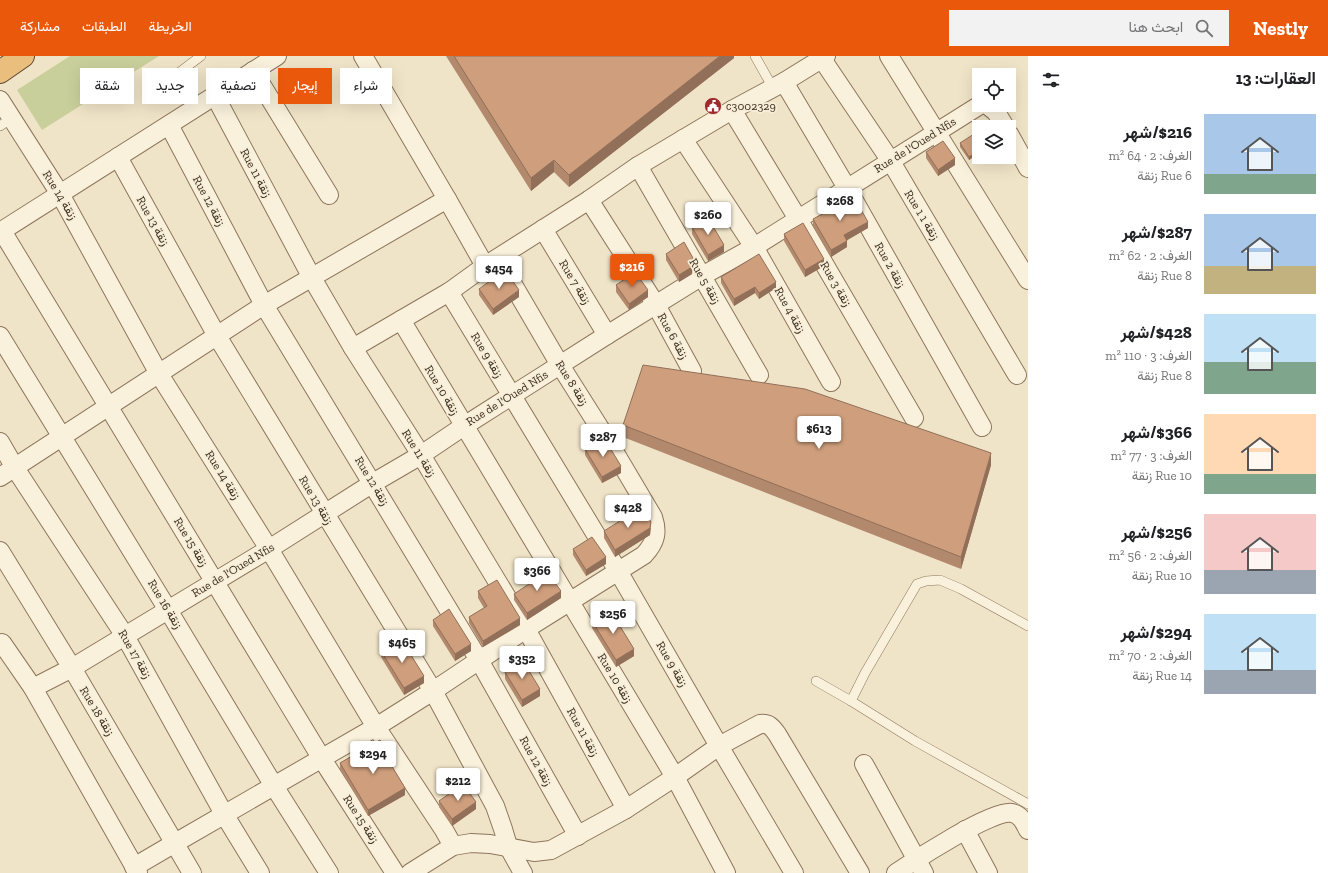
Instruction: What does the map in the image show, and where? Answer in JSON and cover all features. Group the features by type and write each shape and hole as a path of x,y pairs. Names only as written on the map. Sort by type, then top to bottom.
{"highway":[{"path":"0,72 23,56"}],"street":[{"path":"259,68 277,56"},
{"name":"Rue 8 زنقة","path":"363,56 448,199 560,365 608,441 653,517 656,528 654,540 650,548 644,554 618,571"},
{"path":"889,56 1028,280"},
{"path":"353,348 449,292 491,262 590,200 638,166 824,57"},
{"name":"Rue 1 زنقة 1","path":"824,57 890,160 1017,375"},
{"name":"Rue 2 زنقة","path":"778,85 847,188 982,427"},
{"name":"Rue 14 زنقة","path":"0,100 6,122 60,194 159,374 269,549 376,727 453,846"},
{"path":"270,100 329,195"},
{"path":"1,231 206,101"},
{"name":"Rue 11 زنقة","path":"218,104 312,278 353,348 421,455 526,629 626,808"},
{"name":"Rue 3 زنقة","path":"732,110 798,219 914,418"},
{"name":"Rue de l'Oued Nfis","path":"33,688 72,668 269,549 373,483 421,455 607,335 702,276 754,247 890,160 972,110"},
{"name":"Rue 12 زنقة","path":"169,125 264,305 479,660 578,836"},
{"name":"Rue 4 زنقة","path":"683,139 754,247 831,382"},
{"path":"1016,147 1028,168"},
{"name":"Rue 13 زنقة","path":"118,157 217,336 433,691 495,806 504,829 508,846 523,873"},
{"name":"Rue 5 زنقة","path":"638,166 759,375"},
{"path":"0,477 264,305 448,199"},
{"name":"Rue 6 زنقة","path":"590,200 656,305 692,370"},
{"name":"Rue 7 زنقة","path":"543,229 607,335"},
{"name":"Rue 15 زنقة","path":"1,231 322,759 396,873"},
{"name":"Rue 9 زنقة","path":"449,292 618,571 794,873"},
{"name":"Rue 10 زنقة","path":"401,320 675,777 726,873"},
{"name":"Rue 16 زنقة","path":"0,336 274,786 329,873"},
{"name":"Rue 17 زنقة","path":"0,442 15,468 125,636 224,814 260,873"},
{"name":"Rue 18 زنقة","path":"0,552 72,668 192,873"},
{"path":"1,641 33,688 136,870 175,843 376,727 618,571"},
{"path":"0,663 3,654 1,641"},
{"path":"410,873 453,846 471,843 508,846 534,852 551,850 626,808 675,777 719,746 760,724 766,723 771,726 860,873"},
{"path":"864,764 920,866"},
{"path":"896,873 920,866 965,830 1001,813 1011,812 1026,817"},
{"path":"965,830 988,873"}],"lane":[{"path":"185,68 201,56"},
{"path":"755,56 778,85"},
{"path":"851,701 917,584 926,581 940,580 961,589 1028,626"},
{"path":"816,681 915,741 1026,817"}],"green space":[{"path":"70,56 159,56 134,72 134,68 80,68 80,104 83,104 42,130 17,90"}],"building":[{"path":"454,56 720,56 569,175 554,160 531,178"},
{"path":"972,135 972,155 969,157 960,143"},
{"path":"943,141 955,158 938,170 926,152"},
{"path":"854,197 868,222 844,235 847,241 831,250 813,219"},
{"path":"708,218 724,245 708,255 692,227"},
{"path":"803,223 824,259 805,270 784,234"},
{"path":"684,242 693,258 692,267 679,275 666,254"},
{"path":"759,254 776,282 759,293 755,287 734,299 721,277"},
{"path":"505,270 519,290 493,309 479,289"},
{"path":"635,272 648,290 629,304 616,285"},
{"path":"643,365 805,389 991,453 961,557 623,425"},
{"path":"604,438 621,466 602,477 585,449"},
{"path":"642,507 651,522 650,528 615,550 604,531"},
{"path":"592,537 606,557 586,570 573,549"},
{"path":"547,572 561,591 527,613 514,594"},
{"path":"497,580 520,618 483,641 469,617 487,606 478,591"},
{"path":"449,609 471,644 455,654 433,620"},
{"path":"610,610 634,649 616,660 592,621"},
{"path":"401,639 424,676 404,688 381,651"},
{"path":"523,661 540,689 522,700 505,672"},
{"path":"380,740 390,756 387,758 405,788 368,810 340,763"},
{"path":"463,784 476,802 452,819 439,801"}],"place":[{"name":"c3002329","path":"713,106"}]}
